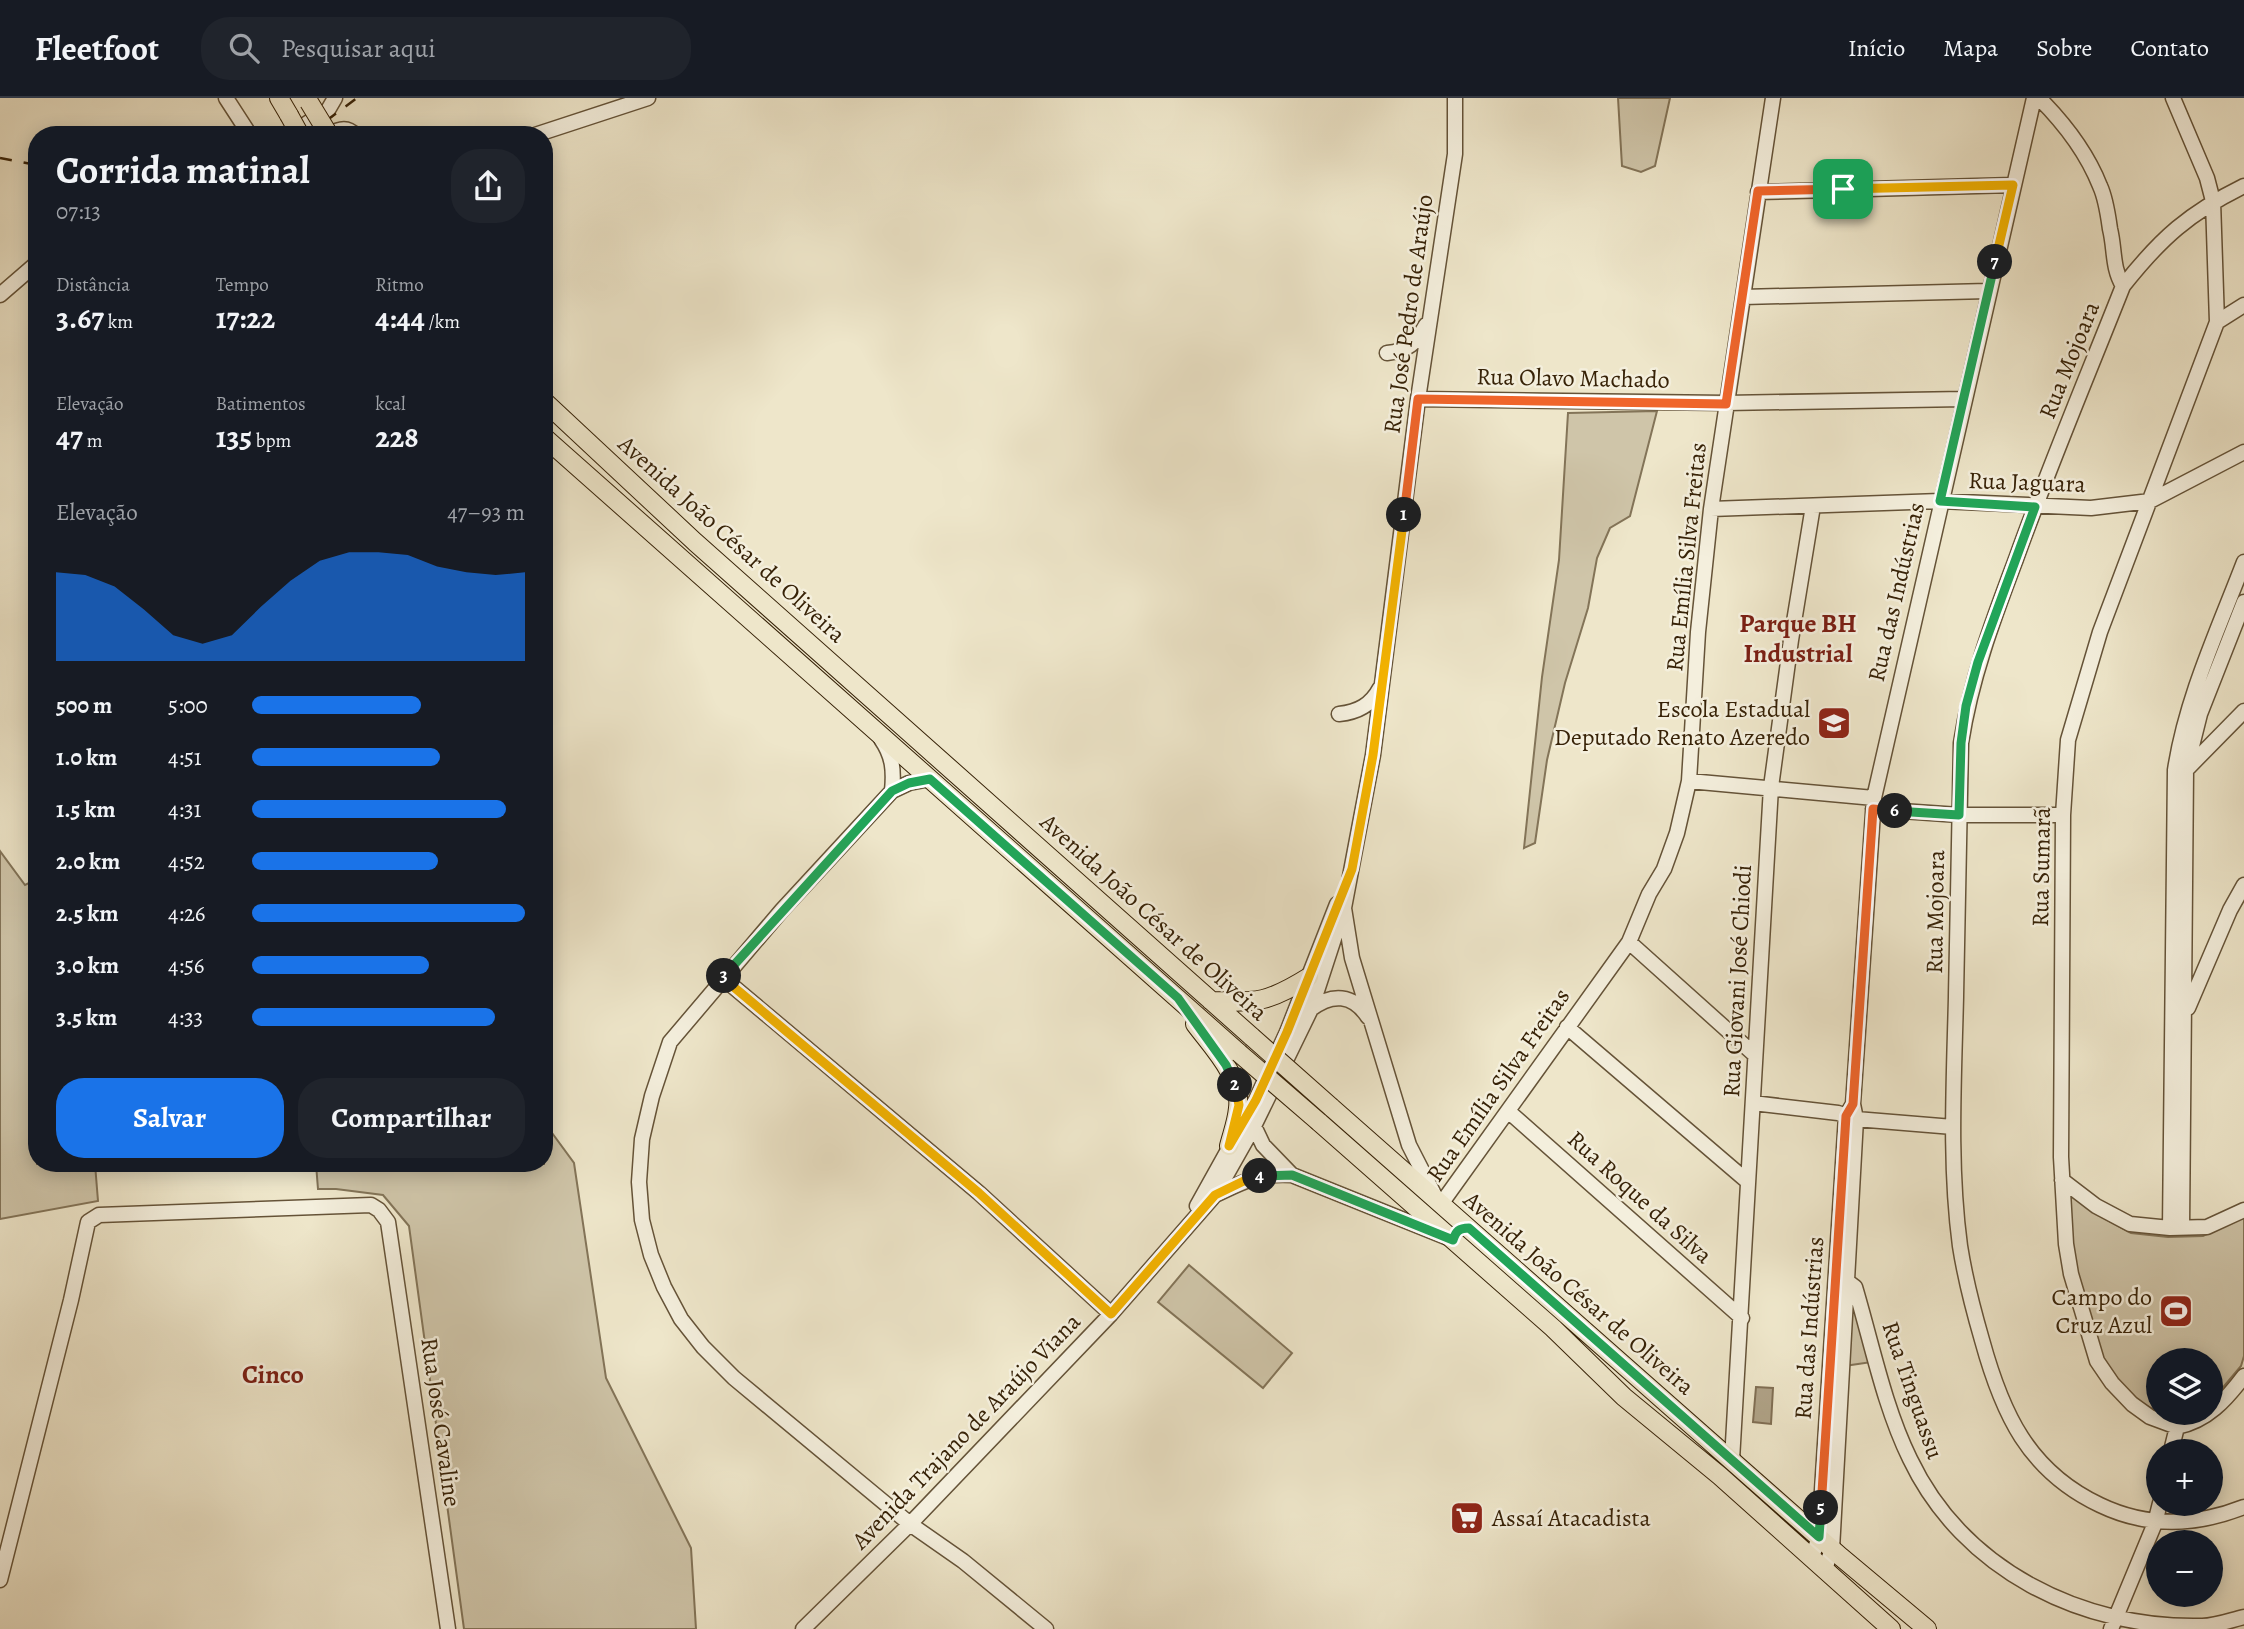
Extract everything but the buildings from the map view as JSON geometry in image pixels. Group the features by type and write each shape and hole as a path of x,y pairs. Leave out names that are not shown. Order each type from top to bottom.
{"main road":[{"path":"279,98 295,126"},
{"path":"307,100 323,126"},
{"name":"Avenida João César de Oliveira","path":"553,409 695,542 1211,1001 1927,1629"},
{"name":"Avenida João César de Oliveira","path":"553,446 1553,1328 1625,1397 1818,1563 1887,1628"},
{"path":"1211,1001 1262,1001 1283,993 1309,977"},
{"path":"1178,998 1226,1065 1234,1083 1239,1105 1229,1146"},
{"path":"1453,1240 1457,1231 1469,1228"}],"street":[{"path":"226,98 244,126"},
{"path":"303,126 328,110 335,98"},
{"path":"553,129 648,98"},
{"name":"Rua José Pedro de Araújo","path":"1439,1202 1409,1145 1352,958 1344,908 1373,755 1418,399 1455,154 1455,98"},
{"name":"Rua Emília Silva Freitas","path":"1439,1202 1629,942 1649,894 1664,870 1677,833 1689,781 1698,632 1711,509 1773,98"},
{"name":"Rua das Indústrias","path":"1818,1563 1826,1543 1840,1280 1873,804 1988,291 2036,98"},
{"name":"Rua Mojoara","path":"2036,98 2059,119 2101,187 2111,232 2115,273 2123,286 2035,507 1978,662 1966,706 1961,743 1954,1127 1955,1193 1960,1248 1973,1309 2003,1403 2020,1437 2042,1465 2076,1494 2115,1512 2155,1523 2200,1521 2244,1507"},
{"path":"2173,98 2207,178 2213,201 2217,322"},
{"path":"1758,191 2013,185"},
{"path":"2123,286 2143,260 2175,228 2213,201 2244,186"},
{"path":"0,295 28,270"},
{"path":"1742,297 1988,291"},
{"path":"2217,322 2244,305"},
{"path":"1387,353 1403,352 1416,342 1430,318"},
{"name":"Rua Sumarã","path":"2176,1427 2150,1417 2132,1404 2112,1383 2098,1361 2071,1274 2066,1244 2062,1180 2063,815 2068,740 2079,698 2100,632 2217,322"},
{"name":"Rua Olavo Machado","path":"1418,399 1726,404 1964,399"},
{"name":"Rua Jaguara","path":"1711,509 1940,501 2091,508 2150,501 2244,452"},
{"name":"Rua Giovani José Chiodi","path":"1732,1460 1771,787 1813,506"},
{"path":"2176,1228 2174,786 2180,734 2244,562"},
{"path":"2177,1106 2184,1022 2186,770 2200,714 2244,603"},
{"path":"1339,714 1351,713 1366,706 1382,684"},
{"path":"2174,786 2186,770 2244,711"},
{"path":"875,730 887,747 894,767 892,791"},
{"path":"930,779 909,783 892,791 723,978 670,1042 652,1096 642,1139 639,1182 642,1220 651,1255 664,1287 681,1319 702,1347 734,1378 910,1524 963,1561 1046,1629"},
{"path":"1689,781 1771,787 1959,815 2063,815"},
{"name":"Rua José Pedro de Araújo","path":"1342,890 1352,869"},
{"path":"2184,1022 2212,951 2244,886"},
{"name":"Avenida Trajano de Araújo Viana","path":"1185,1228 1185,1223 1207,1190 1256,1100 1309,977 1342,890"},
{"name":"Avenida Trajano de Araújo Viana","path":"803,1629 910,1524 1111,1314 1215,1195 1254,1126 1311,1009 1344,908"},
{"path":"1629,942 1755,1055"},
{"path":"1309,977 1335,966 1350,971 1359,980"},
{"path":"723,978 979,1193 1111,1314"},
{"path":"1311,1009 1322,1001 1340,997 1356,1003 1370,1021"},
{"path":"1567,1027 1747,1181"},
{"path":"1270,1069 1254,1126 1263,1145 1292,1175"},
{"path":"1753,1103 1954,1127"},
{"name":"Rua Roque da Silva","path":"1508,1111 1742,1318"},
{"path":"1386,1156 1401,1154 1409,1145"},
{"name":"Avenida Trajano de Araújo Viana","path":"1215,1195 1252,1177 1292,1175 1453,1240"},
{"path":"2062,1180 2096,1206 2130,1224 2176,1228 2207,1227 2244,1210"},
{"name":"Rua José Cavaline","path":"0,1580 68,1313 88,1222 92,1217 99,1214 371,1205 379,1210 388,1222 448,1629"},
{"name":"Rua Tinguassu","path":"1840,1280 1855,1287 1886,1395 1909,1458 1935,1500 1963,1535 1997,1565 2030,1587 2114,1624 2205,1626 2244,1617"},
{"path":"2174,1439 2176,1427 2193,1424 2215,1410 2244,1376"},
{"path":"2114,1624 2157,1516"}],"shaded area":[{"path":"1618,98 1670,98 1655,166 1641,172 1622,166"},
{"path":"1657,411 1630,516 1610,528 1597,558 1588,608 1565,683 1547,760 1535,843 1524,848 1542,677 1559,560 1568,413"},
{"path":"0,851 25,885 28,884 28,1172 96,1172 98,1201 0,1219"},
{"path":"553,1134 574,1163 606,1378 691,1548 696,1629 464,1629 409,1226 383,1195 318,1189 317,1172 553,1172"},
{"path":"2070,1193 2100,1216 2131,1233 2168,1237 2203,1236 2244,1216 2244,1356 2241,1366 2223,1387 2223,1348 2146,1348 2146,1405 2133,1398 2101,1359 2072,1251"},
{"path":"1189,1265 1292,1353 1263,1388 1158,1302"},
{"path":"1848,1293 1872,1362 1844,1366"},
{"path":"1756,1387 1773,1388 1771,1424 1753,1422"}],"railway":[{"path":"319,126 357,98"},
{"path":"0,158 28,163"}],"place":[{"name":"Escola Estadual Deputado Renato Azeredo","path":"1834,723"},
{"name":"Campo do Cruz Azul","path":"2176,1311"},
{"name":"Assaí Atacadista","path":"1467,1518"}],"district":[{"name":"Parque BH Industrial","path":"1798,638"},
{"name":"Cinco","path":"273,1374"}],"route":[{"path":"2013,185 1940,501 2035,507 1978,662 1966,706 1961,743 1959,815 1873,809 1853,1104 1846,1116 1819,1537 1469,1228 1457,1231 1453,1240 1292,1175 1252,1177 1215,1195 1111,1314 979,1193 723,978 892,791 909,783 930,779 1178,998 1226,1065 1234,1083 1239,1105 1229,1146 1256,1100 1287,1032 1352,869 1373,755 1418,399 1726,404 1758,191 1843,189 2013,185"}]}
